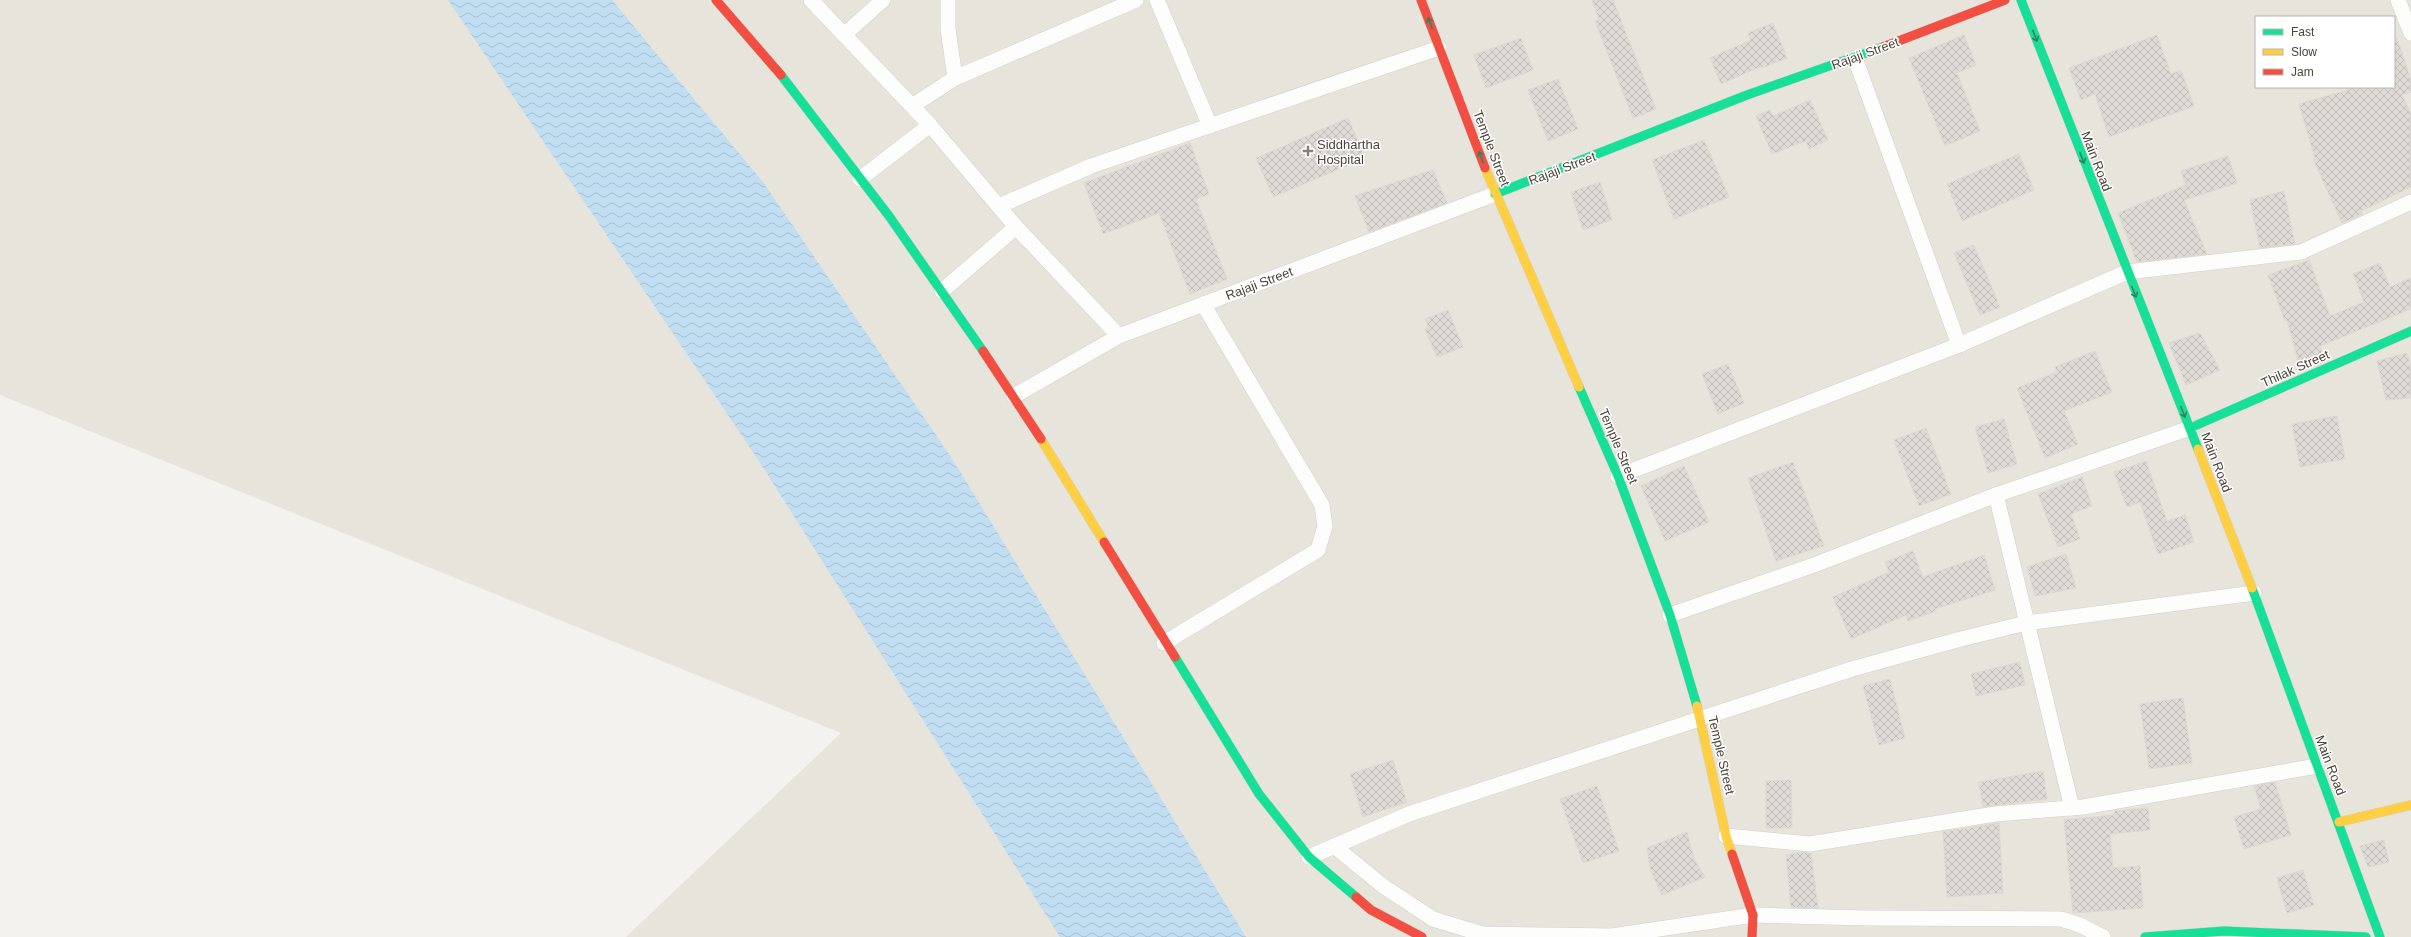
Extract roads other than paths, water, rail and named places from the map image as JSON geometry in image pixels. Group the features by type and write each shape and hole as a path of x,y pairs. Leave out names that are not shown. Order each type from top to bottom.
{"main road":[{"path":"716,0 772,64 860,179 942,291 1014,396 1164,643 1258,794 1309,856 1370,910 1422,937"},
{"name":"Temple Street","path":"1422,0 1495,194 1618,476 1670,615 1701,720 1726,836 1753,915"},
{"name":"Rajaji Street","path":"1495,194 1747,95 1855,58 2005,0"},
{"name":"Main Road","path":"2021,0 2126,272 2190,428 2254,593 2380,937"},
{"name":"Thilak Street","path":"2190,428 2411,331"},
{"path":"2339,822 2411,805"},
{"path":"1752,937 1753,915"},
{"path":"2145,937 2224,931 2366,937"}],"street":[{"path":"811,0 930,124 1016,227 1119,336"},
{"path":"844,35 883,0"},
{"path":"948,0 948,29 955,78"},
{"path":"912,106 955,78 1119,3 1136,0"},
{"path":"1156,0 1210,126"},
{"path":"2398,0 2411,33"},
{"path":"999,206 1091,166 1439,48"},
{"path":"1855,58 1959,345"},
{"path":"860,179 930,124"},
{"name":"Rajaji Street","path":"1014,396 1119,336 1495,194"},
{"path":"1618,476 1959,345 2126,272 2301,252 2411,202"},
{"path":"942,291 1016,227"},
{"path":"1164,643 1318,550 1325,526 1322,505 1203,304"},
{"path":"1670,615 1814,565 1996,495 2190,428"},
{"path":"1996,495 2072,808"},
{"path":"1309,856 1409,814 1701,720 1852,669 2026,622 2254,593"},
{"path":"1726,836 1810,844 1995,814 2072,808 2317,766"},
{"path":"1334,846 1383,886 1433,919 1482,934 1612,936 1753,915 1866,918 2061,919 2080,925 2103,937"}],"water":[{"path":"448,0 612,0 763,182 951,457 1246,937 1060,937 759,461"}],"place":[{"name":"Siddhartha Hospital","path":"1308,151"}]}
